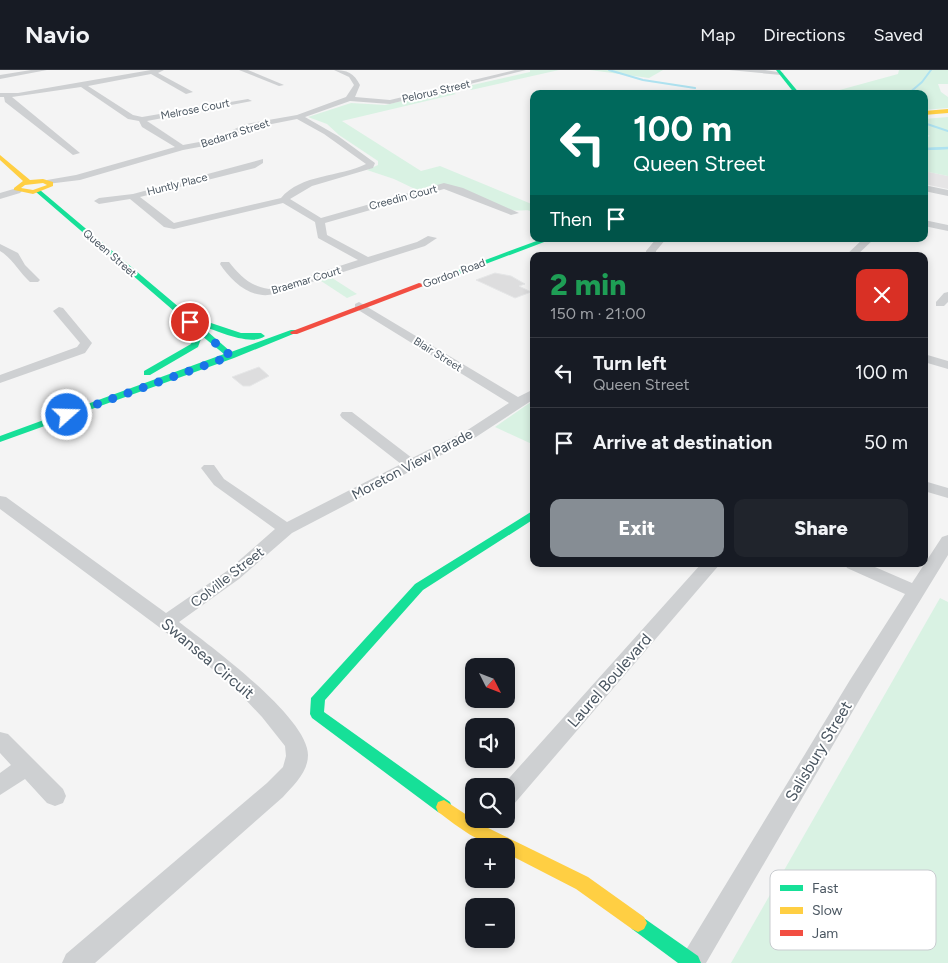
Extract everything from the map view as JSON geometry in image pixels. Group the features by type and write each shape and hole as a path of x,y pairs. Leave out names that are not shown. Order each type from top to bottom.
{"street":[{"path":"0,77 44,70"},
{"path":"242,70 281,85"},
{"path":"337,70 355,80 356,91 349,99"},
{"name":"Pelorus Street","path":"349,99 390,102 514,74 522,70"},
{"path":"732,70 780,72 795,90"},
{"path":"4,96 82,85 158,71 189,92"},
{"path":"82,85 131,117 142,119 145,125 182,148"},
{"path":"4,96 76,153"},
{"name":"Bedarra Street","path":"50,182 77,178 182,148 221,140 256,124 298,117 349,99"},
{"name":"Melrose Court","path":"142,119 248,101"},
{"path":"928,113 948,111"},
{"name":"Huntly Place","path":"260,161 252,166 135,196 135,200 175,231 284,200 289,193 370,166 371,163 344,143 335,139 321,127 298,117"},
{"path":"0,157 28,182"},
{"path":"0,196 17,191 38,191 50,186 50,182 28,182 16,187 17,191"},
{"name":"Creedin Court","path":"320,221 444,186 460,190 514,213"},
{"path":"928,189 948,193"},
{"name":"Queen Street","path":"38,191 227,353"},
{"path":"100,202 135,196"},
{"path":"284,200 320,221 322,236 367,261"},
{"path":"928,224 948,228"},
{"name":"Braemar Court","path":"225,264 230,272 251,289 270,292 421,244 432,238"},
{"name":"Gordon Road","path":"227,353 336,318 359,306 540,242"},
{"path":"651,252 658,242"},
{"path":"854,252 866,242"},
{"path":"0,247 14,255 20,267 34,280"},
{"name":"Gordon Road","path":"227,353 261,336 328,312 359,306"},
{"name":"Blair Street","path":"359,306 516,402"},
{"path":"0,378 82,350 86,342 59,312"},
{"name":"Queen Street","path":"181,314 240,336 261,336"},
{"path":"125,384 184,354 195,345 200,330"},
{"path":"0,429 125,384 227,353"},
{"path":"0,439 227,353"},
{"path":"928,359 948,365"},
{"name":"Moreton View Parade","path":"286,529 470,434 530,394"},
{"path":"347,414 412,465"},
{"path":"209,468 219,482 286,529"},
{"path":"928,487 948,493"},
{"name":"Swansea Circuit","path":"0,501 166,622 237,678 287,731 295,743 297,756 292,772 275,790 75,963"},
{"path":"465,813 317,714 318,698 420,587 530,517"},
{"name":"Colville Street","path":"166,622 233,576 286,529"},
{"name":"Salisbury Street","path":"692,963 948,541"},
{"name":"Laurel Boulevard","path":"515,787 708,567"},
{"path":"860,567 916,592"},
{"path":"1,740 55,796"},
{"path":"0,785 26,766"},
{"path":"489,828 582,883 692,963"}],"shaded area":[{"path":"928,172 948,176 948,189 928,185"}],"green space":[{"path":"530,70 559,70 471,90 464,87 530,72"},
{"path":"590,70 663,70 649,78"},
{"path":"899,70 948,70 948,84 938,84 941,92 948,97 948,108 928,110 928,90 840,90 898,74"},
{"path":"449,90 456,94 342,121 421,171 440,166 530,203 530,211 511,210 457,187 433,186 417,190 394,179 367,170 378,165 378,161 339,135 327,124 308,117 351,103 385,105"},
{"path":"948,117 948,176 928,172 928,137 930,136 928,135 928,119"},
{"path":"329,276 357,294 347,298 318,279"},
{"path":"530,403 530,443 495,427"},
{"path":"940,598 948,602 948,963 731,963 770,895 770,950 936,950 936,870 784,870"}],"building":[{"path":"495,273 511,276 525,284 519,286 530,292 515,298 476,280"},
{"path":"259,367 269,376 250,386 243,386 232,377"}],"waterway":[{"path":"609,70 643,80 695,88"},
{"path":"913,90 931,70"},
{"path":"928,124 948,131"},
{"path":"928,149 948,148 929,149"}],"traffic: fast":[{"path":"778,70 795,90"},
{"path":"38,191 231,356"},
{"path":"422,285 540,242"},
{"path":"196,321 240,336 261,336"},
{"path":"147,373 195,345 200,330"},
{"path":"0,439 294,332"},
{"path":"444,807 317,714 318,698 419,587 530,517"},
{"path":"638,923 692,962"}],"traffic: slow":[{"path":"928,113 948,111"},
{"path":"0,157 28,182"},
{"path":"43,181 50,182 50,186 33,192 16,189 23,183 43,181"},
{"path":"444,807 476,830 582,883 638,923"}],"traffic: jam":[{"path":"294,332 422,285"}],"route":[{"path":"67,415 231,356 190,322"}]}
